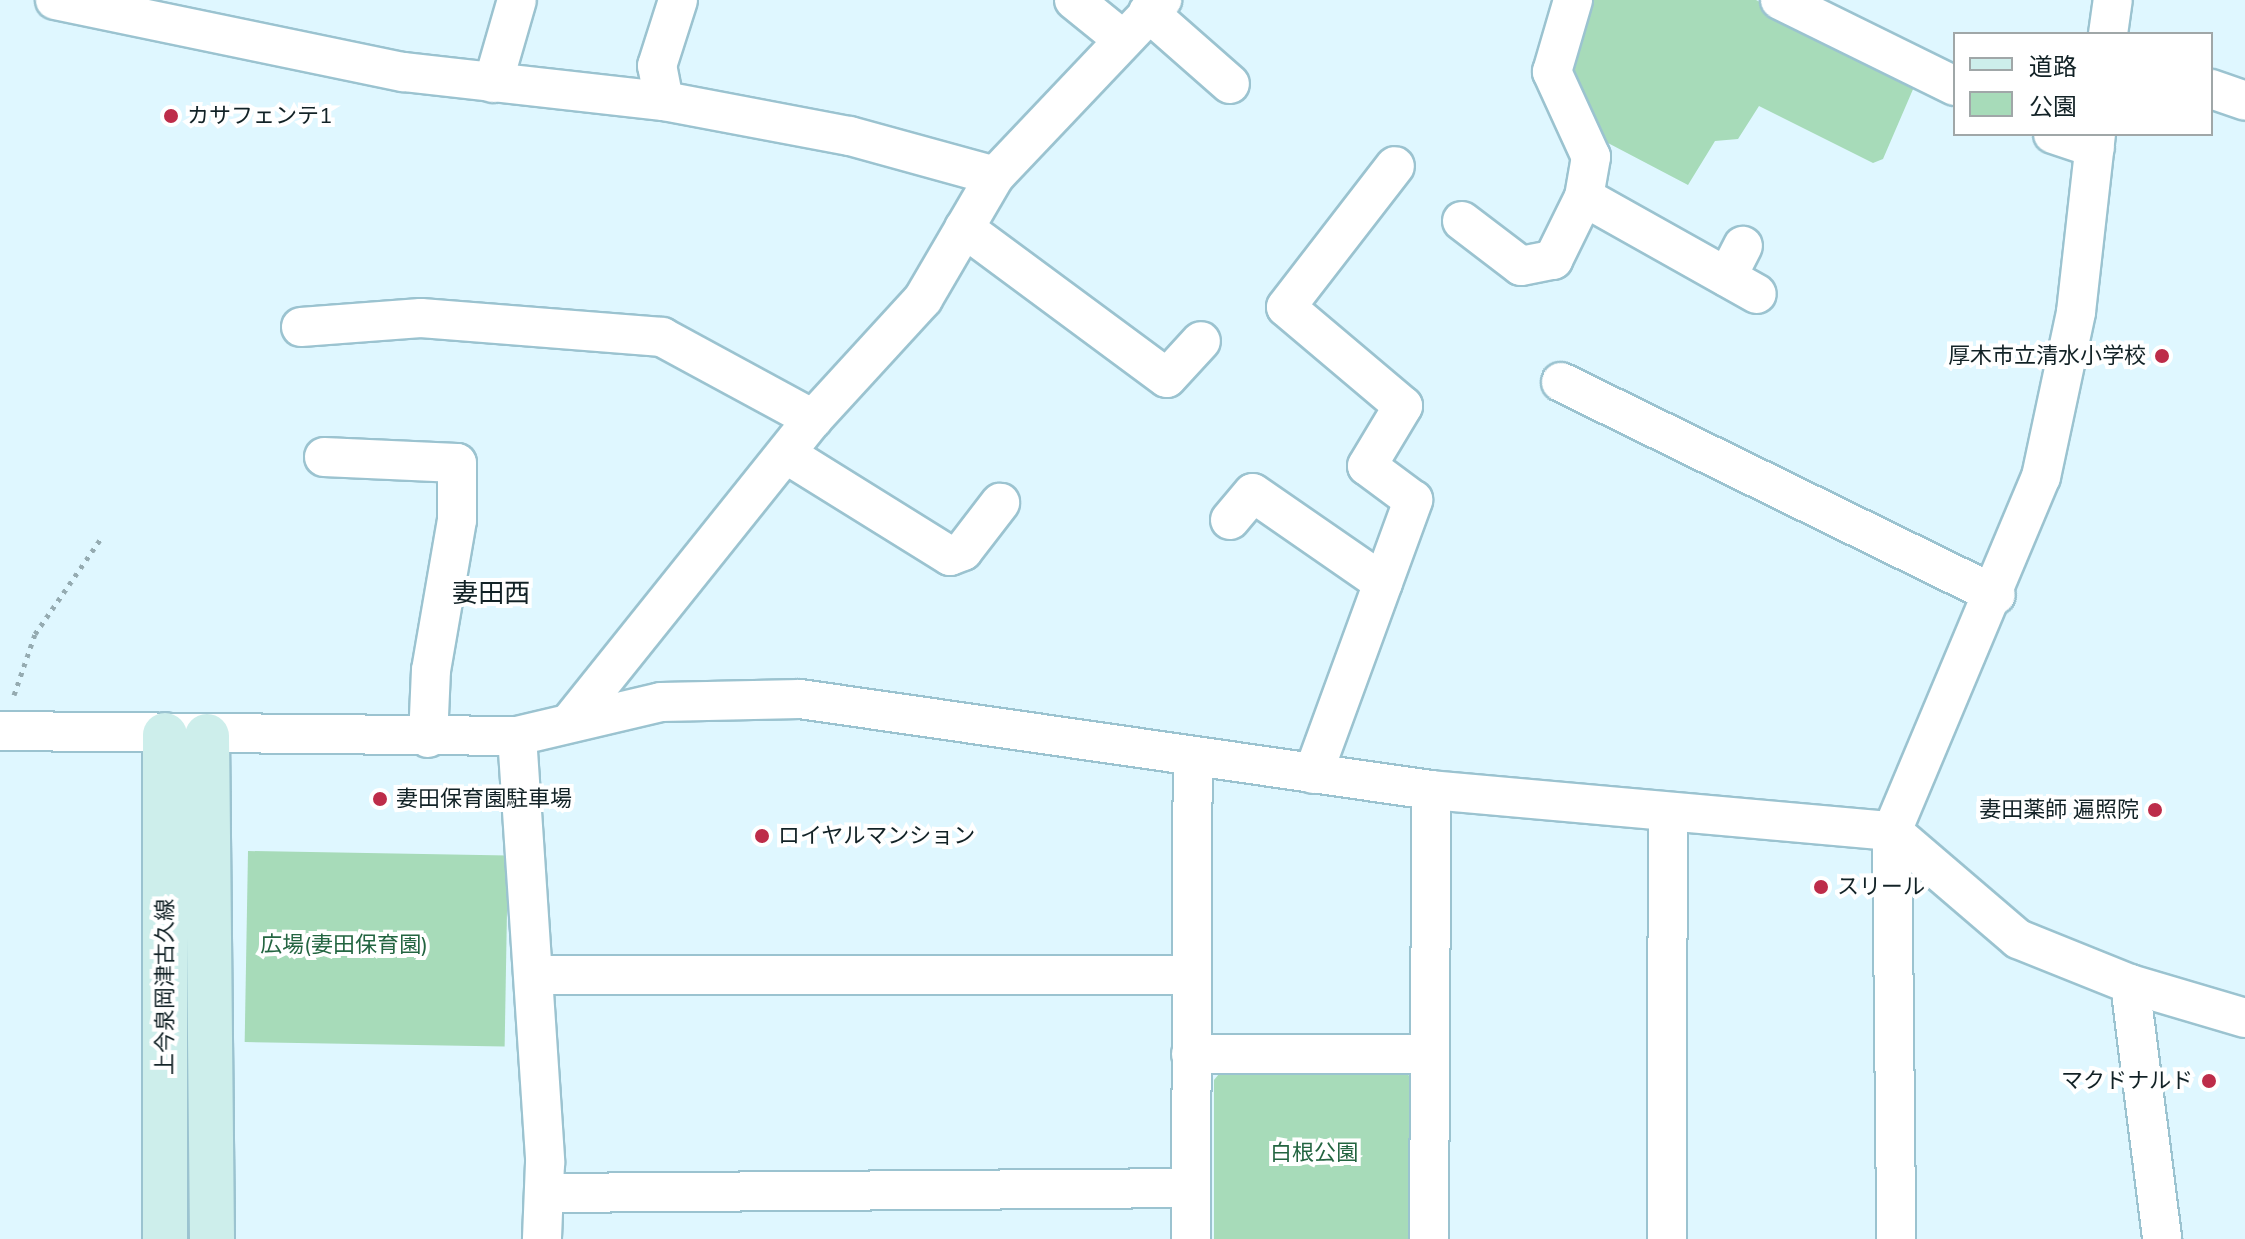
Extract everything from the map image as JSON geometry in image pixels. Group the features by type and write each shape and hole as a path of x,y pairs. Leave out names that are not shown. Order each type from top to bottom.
{"street":[{"path":"55,0 143,10 493,83 664,101 850,136 995,176"},
{"path":"493,83 517,0"},
{"path":"664,101 657,66 678,0"},
{"path":"1074,0 1121,38"},
{"path":"1462,221 1521,266 1553,260 1584,197 1591,157 1552,72 1573,0"},
{"path":"1780,0 1953,85"},
{"path":"2108,32 2113,0"},
{"path":"570,722 813,419 923,299 995,176 1121,38 1155,6 1230,84"},
{"path":"2213,90 2245,101"},
{"path":"1896,1239 1892,831 1975,626 1996,595 2041,477 2076,312 2096,141 2065,136"},
{"path":"1313,774 1413,500 1367,466 1403,406 1286,307 1395,166"},
{"path":"1584,197 1742,272"},
{"path":"964,228 1167,378 1201,341"},
{"path":"301,327 421,318 627,350 662,337 813,419"},
{"path":"1561,382 1996,595"},
{"path":"786,454 950,556 963,551 1000,503"},
{"path":"324,457 457,463 457,520 431,670 428,738"},
{"path":"1252,493 1383,583"},
{"path":"3,731 428,738 517,736 661,702 800,699 1431,790 1892,831 2018,939 2130,984 2245,1018"},
{"name":"上今泉岡津古久線","path":"165,1239 186,735"},
{"name":"上今泉岡津古久線","path":"186,735 212,1239"},
{"path":"517,736 535,975 545,1193 542,1239"},
{"path":"1191,1239 1193,758"},
{"path":"1429,1239 1431,790"},
{"path":"1667,1239 1668,812"},
{"path":"535,975 1192,975"},
{"path":"2130,984 2162,1239"},
{"path":"1191,1054 1430,1054"},
{"path":"545,1193 1191,1188"}],"path":[{"path":"3,731 35,634 102,537"}],"green space":[{"path":"1581,0 1756,0 1917,80 1883,159 1873,163 1759,106 1738,139 1715,141 1688,185 1587,132 1560,72"},
{"name":"広場(妻田保育園)","path":"248,851 508,856 505,1047 245,1042"},
{"name":"白根公園","path":"1224,1068 1400,1068 1414,1080 1415,1239 1214,1239 1214,1080"}],"place":[{"name":"カサフェンテ1","path":"171,116"},
{"name":"厚木市立清水小学校","path":"2162,356"},
{"name":"妻田保育園駐車場","path":"380,799"},
{"name":"妻田薬師 遍照院","path":"2155,810"},
{"name":"ロイヤルマンション","path":"762,836"},
{"name":"スリール","path":"1821,887"},
{"name":"マクドナルド","path":"2209,1081"}],"district":[{"name":"妻田西","path":"491,593"}]}
